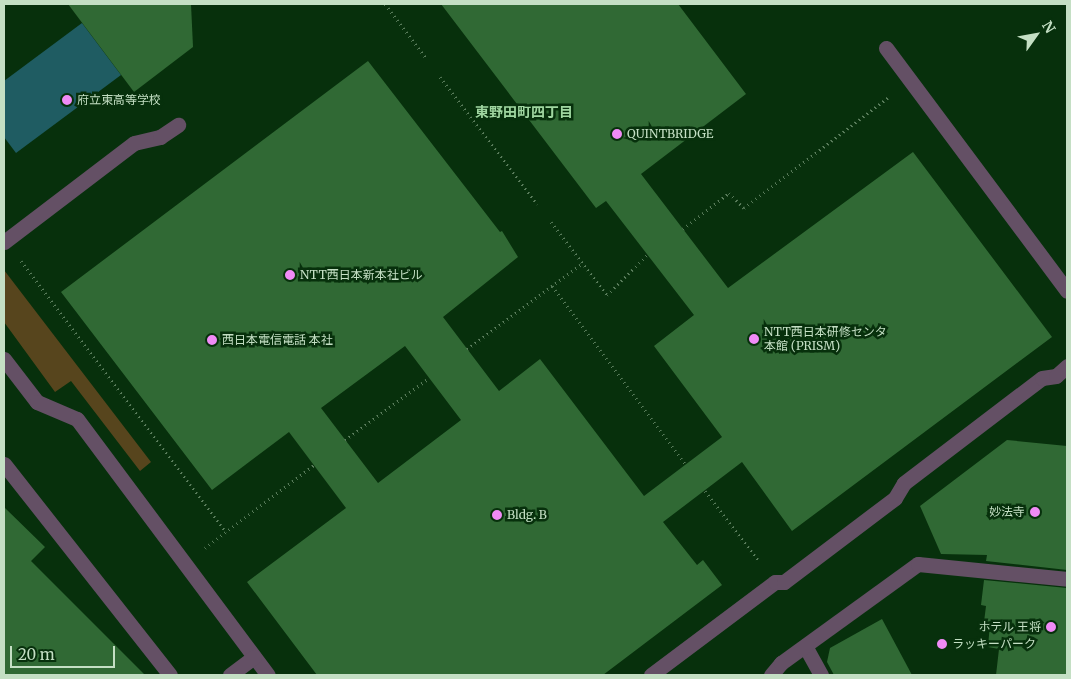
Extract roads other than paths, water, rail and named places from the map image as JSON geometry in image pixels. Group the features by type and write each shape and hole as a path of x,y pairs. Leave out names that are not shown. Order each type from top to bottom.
{"street":[{"path":"886,48 1067,291"},
{"path":"5,242 134,143 160,137 178,125"},
{"path":"5,365 37,402 77,419 268,675"},
{"path":"651,675 775,582 784,582 895,498 904,483 1042,378 1056,376 1067,366"},
{"path":"4,464 170,675"},
{"path":"771,675 781,663 918,564 1067,579"},
{"path":"805,646 821,675"},
{"path":"230,675 254,657"}],"water":[{"path":"82,23 121,75 16,153 4,137 4,81"}],"place":[{"name":"府立東高等学校","path":"67,100"},
{"name":"QUINTBRIDGE","path":"617,134"},
{"name":"NTT西日本新本社ビル","path":"290,275"},
{"name":"NTT西日本研修センタ 本館 (PRISM)","path":"754,339"},
{"name":"西日本電信電話 本社","path":"212,340"},
{"name":"妙法寺","path":"1035,512"},
{"name":"Bldg. B","path":"497,515"},
{"name":"ホテル 王将","path":"1051,627"},
{"name":"ラッキーパーク","path":"942,644"}],"district":[{"name":"東野田町四丁目","path":"524,112"}]}
